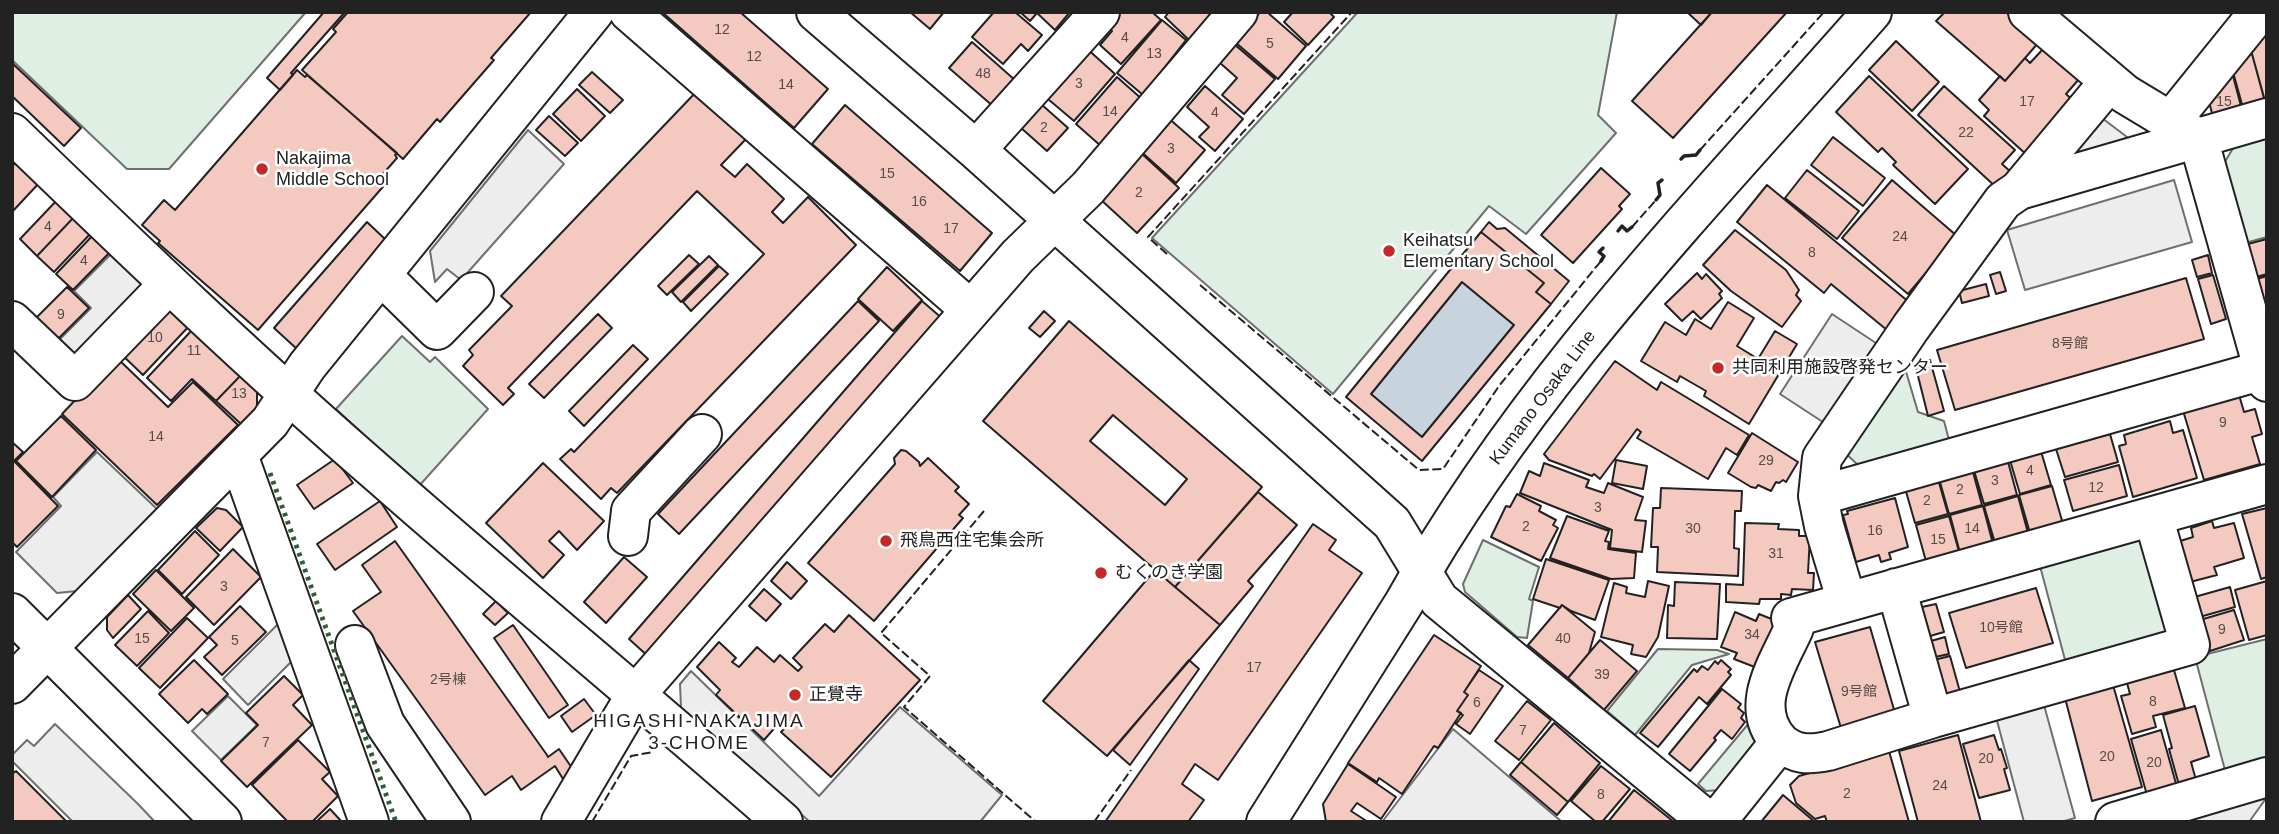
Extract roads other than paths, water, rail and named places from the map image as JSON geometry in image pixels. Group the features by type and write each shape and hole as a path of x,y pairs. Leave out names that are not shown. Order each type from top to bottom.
{"street":[{"path":"12,684 270,422 307,366 594,12"},
{"path":"629,12 971,310"},
{"path":"976,150 1100,12"},
{"path":"561,822 637,693 1030,243 1088,188 1238,12"},
{"name":"Kumano Osaka Line","path":"1275,818 1422,570 1519,425 1571,356 1630,285 1872,12"},
{"path":"1818,496 2266,373 2184,129 2109,82 2028,12"},
{"path":"2184,129 2259,12"},
{"path":"824,15 1392,523 1439,600 1709,822"},
{"path":"2019,190 2109,82"},
{"path":"1847,601 1824,526 1818,496 1822,458 1911,327 2003,201 2019,190 2184,129 2267,118"},
{"path":"15,141 380,476 637,693 783,822"},
{"path":"381,275 437,330 474,292"},
{"path":"12,321 75,382 169,284"},
{"path":"628,536 631,511 702,434"},
{"path":"238,455 369,822"},
{"path":"2153,516 2190,645 1933,718 1828,751 1811,754 1795,752 1780,742 1767,723 1767,687 1794,628 1791,618 1847,601 2267,484"},
{"path":"1896,589 1933,718"},
{"path":"12,613 222,822"},
{"path":"355,645 386,724 451,822"},
{"path":"1716,822 1780,742"},
{"path":"2118,821 2267,777"}],"place":[{"name":"Nakajima Middle School","path":"262,169"},
{"name":"Keihatsu Elementary School","path":"1389,251"},
{"name":"共同利用施設啓発センター","path":"1718,368"},
{"name":"飛鳥西住宅集会所","path":"886,541"},
{"name":"むくのき学園","path":"1101,573"},
{"name":"正覺寺","path":"795,695"}],"district":[{"name":"HIGASHI-NAKAJIMA 3-CHOME","path":"699,733"}]}
